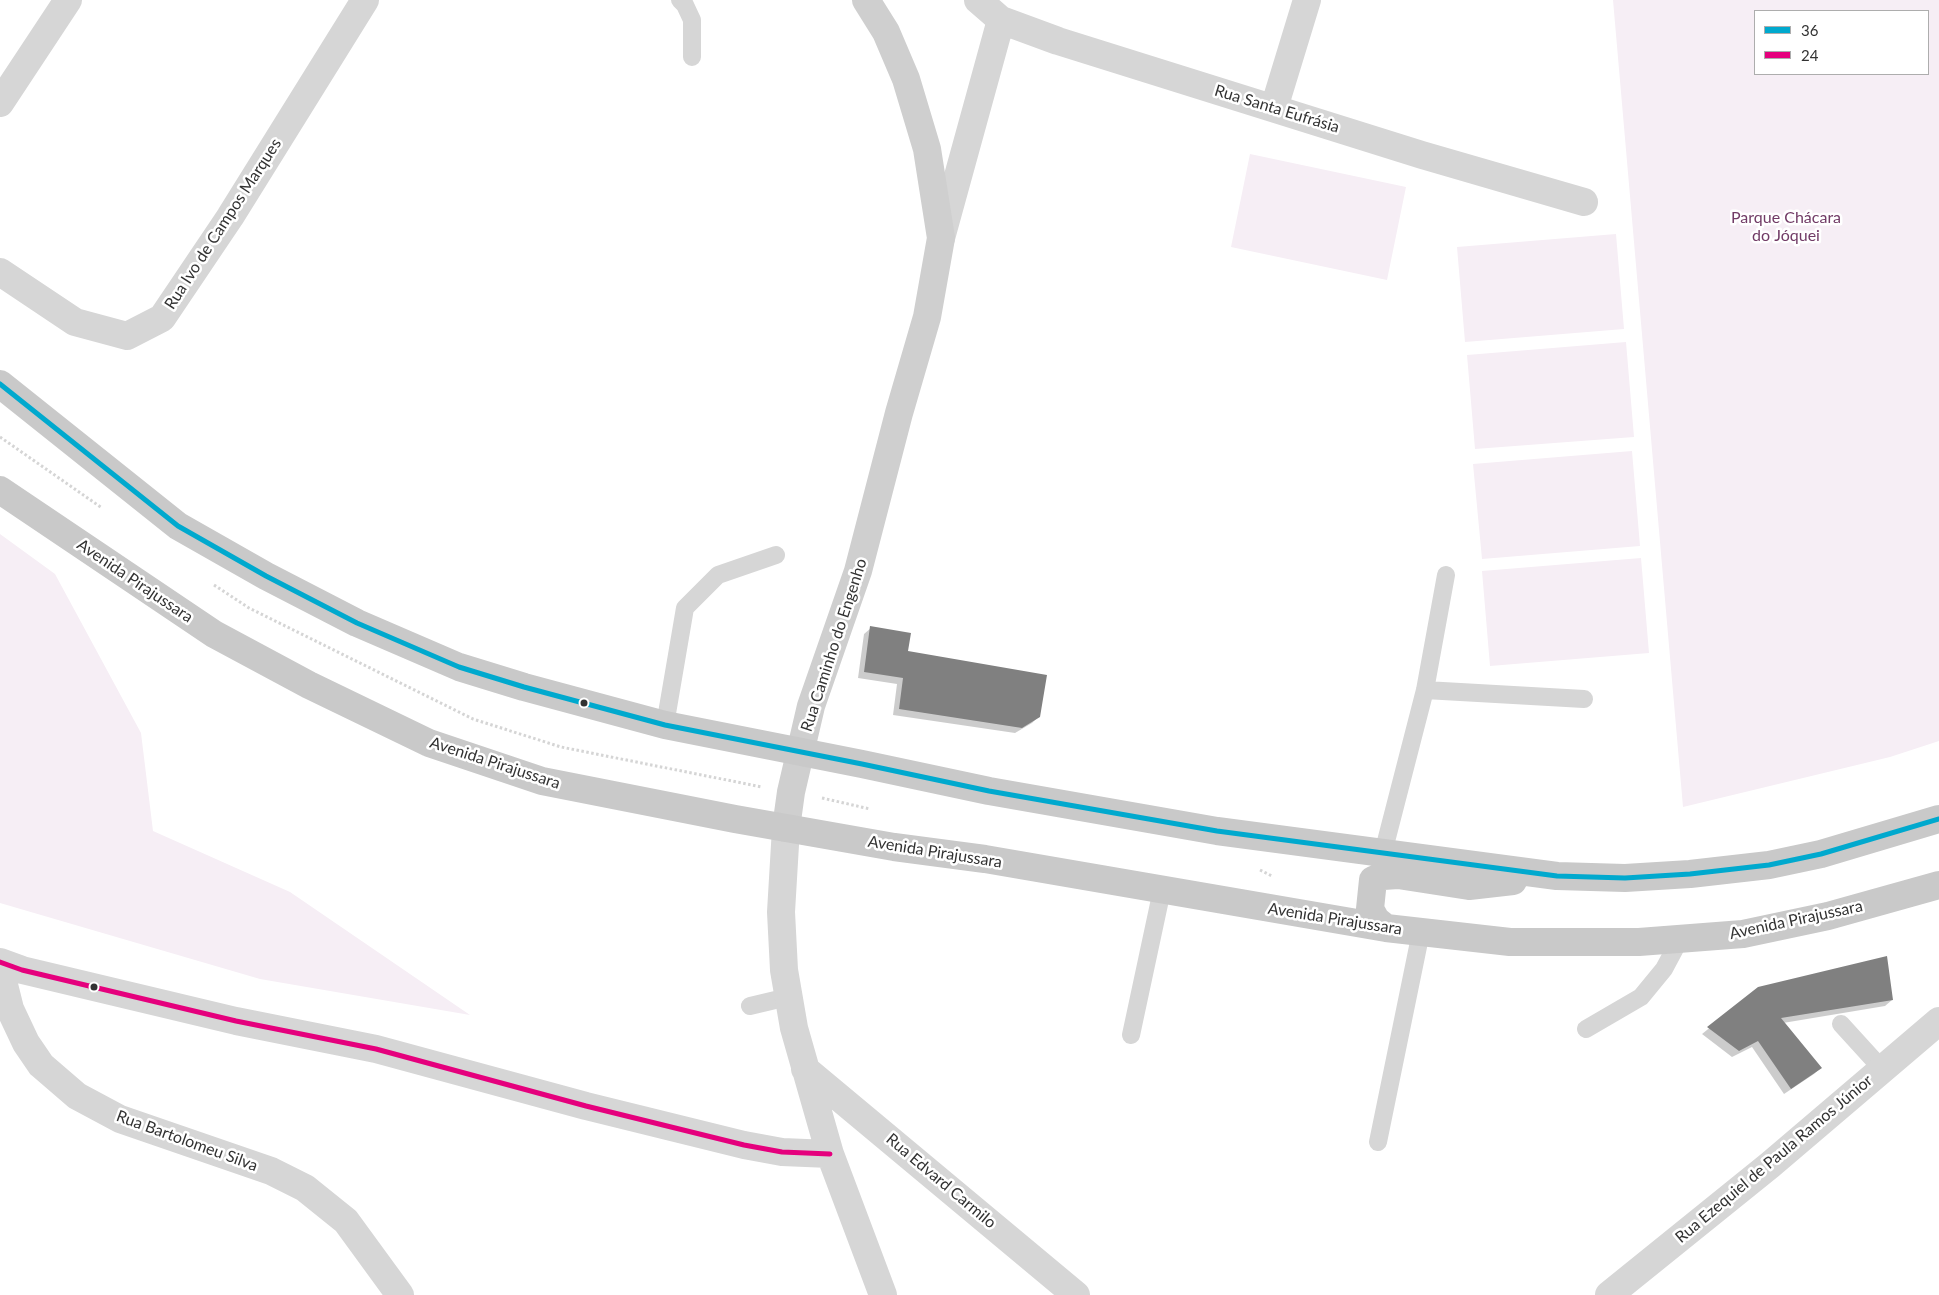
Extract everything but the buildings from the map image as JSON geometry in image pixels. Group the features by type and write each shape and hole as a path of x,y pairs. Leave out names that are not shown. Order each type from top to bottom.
{"main road":[{"path":"0,384 178,526 266,576 357,623 459,666 524,687 665,725 989,791 1217,832 1556,876 1634,878 1769,865 1821,854 1939,819"},
{"name":"Avenida Pirajussara","path":"0,490 214,634 309,685 429,743 542,781 894,847 985,860 1386,928 1510,942 1639,942 1743,934 1828,916 1939,885"},
{"path":"1386,928 1376,920 1370,909 1373,880 1383,876 1398,876 1469,886 1556,876"}],"street":[{"path":"0,103 68,0"},
{"name":"Rua Ivo de Campos Marques","path":"0,272 76,322 127,336 162,318 230,217 365,0"},
{"name":"Rua Caminho do Engenho","path":"866,0 886,32 906,79 927,149 941,238 927,317 899,413 858,571 811,706 791,792 786,828 781,912 784,970 788,997 805,1069 830,1154 884,1295"},
{"name":"Rua Santa Eufrásia","path":"978,0 1002,20 1058,41 1422,155 1584,202"},
{"path":"1274,108 1307,0"},
{"path":"941,238 1002,20"},
{"path":"0,962 41,974 236,1021 376,1048 586,1106 744,1145 782,1152 830,1154"},
{"name":"Rua Bartolomeu Silva","path":"0,969 10,1008 26,1043 41,1065 77,1096 120,1119 271,1172 305,1188 346,1222 400,1295"},
{"name":"Rua Ezequiel de Paula Ramos Júnior","path":"1609,1295 1770,1165 1882,1069 1937,1028"},
{"name":"Rua Edvard Carmilo","path":"805,1069 1076,1295"}],"lane":[{"path":"680,0 685,5 692,20 692,57"},
{"path":"665,725 685,608 718,575 776,555"},
{"path":"1383,853 1426,690 1446,575"},
{"path":"1426,690 1584,699"},
{"path":"1131,1035 1162,890"},
{"path":"1378,1142 1421,932"},
{"path":"1586,1029 1641,997 1664,969 1680,939"},
{"path":"750,1006 788,997"},
{"path":"1841,1024 1882,1069"}],"green space":[{"name":"Parque Chácara do Jóquei","path":"1613,0 1939,0 1939,741 1890,757 1683,807"},
{"path":"1250,154 1406,187 1387,280 1231,247"},
{"path":"1616,234 1624,329 1465,342 1457,247"},
{"path":"1626,342 1634,437 1475,449 1467,355"},
{"path":"1632,451 1640,546 1482,559 1473,464"},
{"path":"0,534 55,574 141,733 153,831 290,892 470,1015 260,979 0,903"},
{"path":"1641,558 1649,653 1490,666 1482,571"}],"transit line":[{"name":"36","path":"0,384 178,526 266,576 357,623 459,667 524,687 665,725 989,791 1217,831 1557,876 1625,878 1690,874 1769,865 1821,854 1939,819"},
{"name":"24","path":"0,962 22,970 236,1021 376,1049 586,1106 744,1145 782,1152 830,1154"}]}
